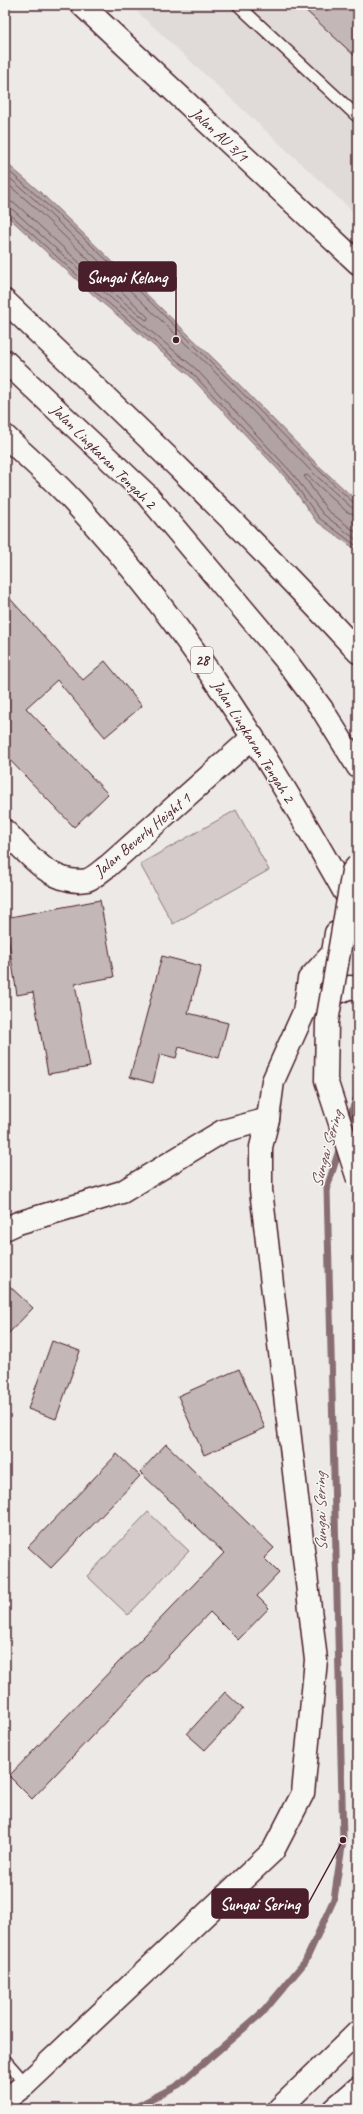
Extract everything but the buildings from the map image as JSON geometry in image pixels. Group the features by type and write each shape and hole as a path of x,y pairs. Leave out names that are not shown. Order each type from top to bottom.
{"main road":[{"name":"Jalan AU 3/1","path":"82,5 358,263"},
{"path":"5,301 80,372 321,611 358,652"},
{"name":"Jalan Lingkaran Tengah 2","path":"5,361 146,494 284,658 322,709 358,766"},
{"name":"Jalan Lingkaran Tengah 2","path":"5,436 72,500 142,581 202,660 253,737 358,916"},
{"name":"Jalan Beverly Height 1","path":"6,834 42,867 64,880 88,880 108,866 253,737"},
{"path":"358,866 353,871 327,1022 326,1080 358,1179"},
{"path":"5,2100 26,2084 273,1851 303,1793 316,1660 261,1190 261,1147 268,1119 273,1081 304,1012 308,979 333,952 336,937 338,880"},
{"path":"304,1012 321,999 350,987 358,989"},
{"path":"5,1230 18,1223 122,1192 223,1131 268,1119"},
{"path":"279,2109 358,2032"},
{"path":"334,2109 358,2088"}],"lane":[{"path":"238,5 358,117"},
{"path":"5,2060 26,2084"}],"shaded area":[{"path":"130,5 358,5 358,216"},
{"path":"236,810 269,870 173,924 140,864"},
{"path":"148,1512 189,1551 128,1615 87,1576"}],"water":[{"path":"5,162 40,192 217,362 318,465 358,502 358,551 316,521 286,478 189,375 99,300 5,214"}],"waterway":[{"name":"Sungai Sering","path":"347,1124 358,1094"},
{"name":"Sungai Sering","path":"132,2109 178,2085 264,2011 305,1962 334,1899 343,1840 327,1188 341,1144"}],"place":[{"name":"Sungai Kelang","path":"176,340"},
{"name":"Sungai Sering","path":"343,1840"}]}
